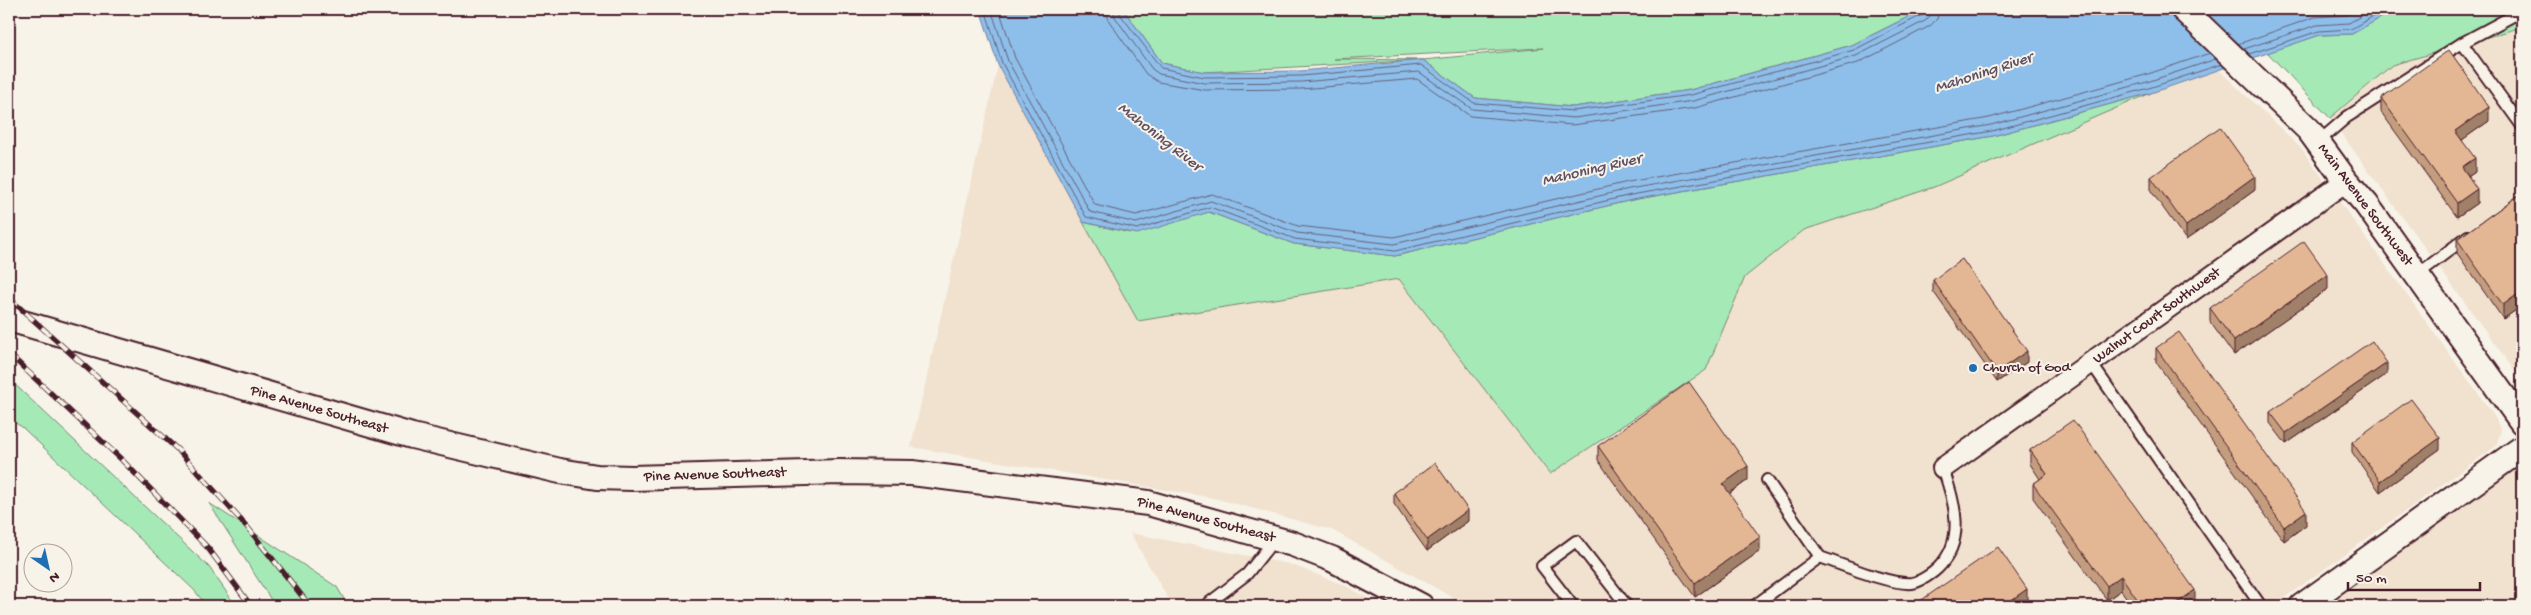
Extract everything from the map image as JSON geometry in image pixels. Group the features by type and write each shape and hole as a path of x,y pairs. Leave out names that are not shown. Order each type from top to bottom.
{"street":[{"name":"Main Avenue Southwest","path":"2183,9 2314,136 2516,408"},
{"name":"Walnut Court Southwest","path":"1943,468 2346,181"},
{"name":"Pine Avenue Southeast","path":"9,319 402,434 560,471 632,478 839,472 937,475 1148,502 1275,539 1332,559 1421,606"},
{"path":"2302,606 2522,448"}],"lane":[{"path":"2314,136 2462,43 2520,12 2522,15"},
{"path":"2462,43 2522,126"},
{"path":"2417,275 2477,229"},
{"path":"2091,363 2261,606"},
{"path":"1768,480 1820,557 1886,578 1913,583 1934,572 1948,558 1956,535 1956,506 1943,468"},
{"path":"1205,606 1247,574 1275,539"},
{"path":"1573,606 1542,566 1576,541 1627,606"},
{"path":"1754,606 1820,557"}],"shaded area":[{"path":"2522,27 2522,381 2330,118 2392,65"},
{"path":"998,65 1138,321 1399,279 1550,474 1706,370 1745,277 1804,230 1934,187 2151,93 2219,70 2301,148 2494,416 2501,430 2496,446 2273,606 1468,606 1332,530 1214,498 911,447"},
{"path":"2522,448 2522,606 2302,606"},
{"path":"1130,533 1289,564 1344,585 1382,606 1170,606 1172,605"}],"green space":[{"path":"1123,9 1924,9 1852,45 1690,90 1573,107 1475,98 1423,60 1204,72 1162,63","holes":["1543,48 1423,60 1334,59"]},
{"path":"2396,9 2522,9 2522,27 2392,65 2330,118 2267,52 2320,35 2352,34"},
{"path":"2151,93 1934,187 1804,230 1745,277 1706,370 1550,474 1399,279 1138,321 1083,222 1130,233 1209,212 1294,244 1395,256 1632,200 1993,136"},
{"path":"9,379 209,567 236,606 207,606 194,590 22,427 9,419"},
{"path":"209,503 337,587 348,606 275,606"}],"water":[{"name":"Mahoning River","path":"980,9 1123,9 1162,63 1204,72 1300,71 1423,60 1475,98 1573,107 1690,90 1852,45 1924,9 2396,9 2352,34 2320,35 2151,93 1993,136 1632,200 1395,256 1294,244 1209,212 1137,234 1083,222 998,65"}],"building":[{"path":"2449,50 2489,107 2455,131 2475,158 2462,167 2477,189 2457,203 2381,98"},
{"path":"2220,127 2255,176 2186,226 2151,177"},
{"path":"2522,193 2522,291 2503,305 2457,239"},
{"path":"2304,241 2328,275 2234,341 2210,308"},
{"path":"1962,259 2027,351 1997,372 1933,280"},
{"path":"2179,332 2306,511 2284,527 2156,348"},
{"path":"2372,341 2387,363 2286,433 2270,412"},
{"path":"1689,382 1748,466 1723,484 1760,537 1695,583 1598,446"},
{"path":"2411,399 2440,438 2380,481 2352,442"},
{"path":"2073,420 2195,590 2173,606 2142,606 2121,576 2107,586 2033,484 2047,474 2030,450"},
{"path":"1435,463 1468,510 1427,540 1394,493"},
{"path":"1998,547 2027,589 2003,606 1913,606"}],"railway":[{"path":"9,298 178,450 248,528 310,606"},
{"path":"9,354 121,459 208,548 251,606"}],"place":[{"name":"Church of God","path":"1973,368"}]}
